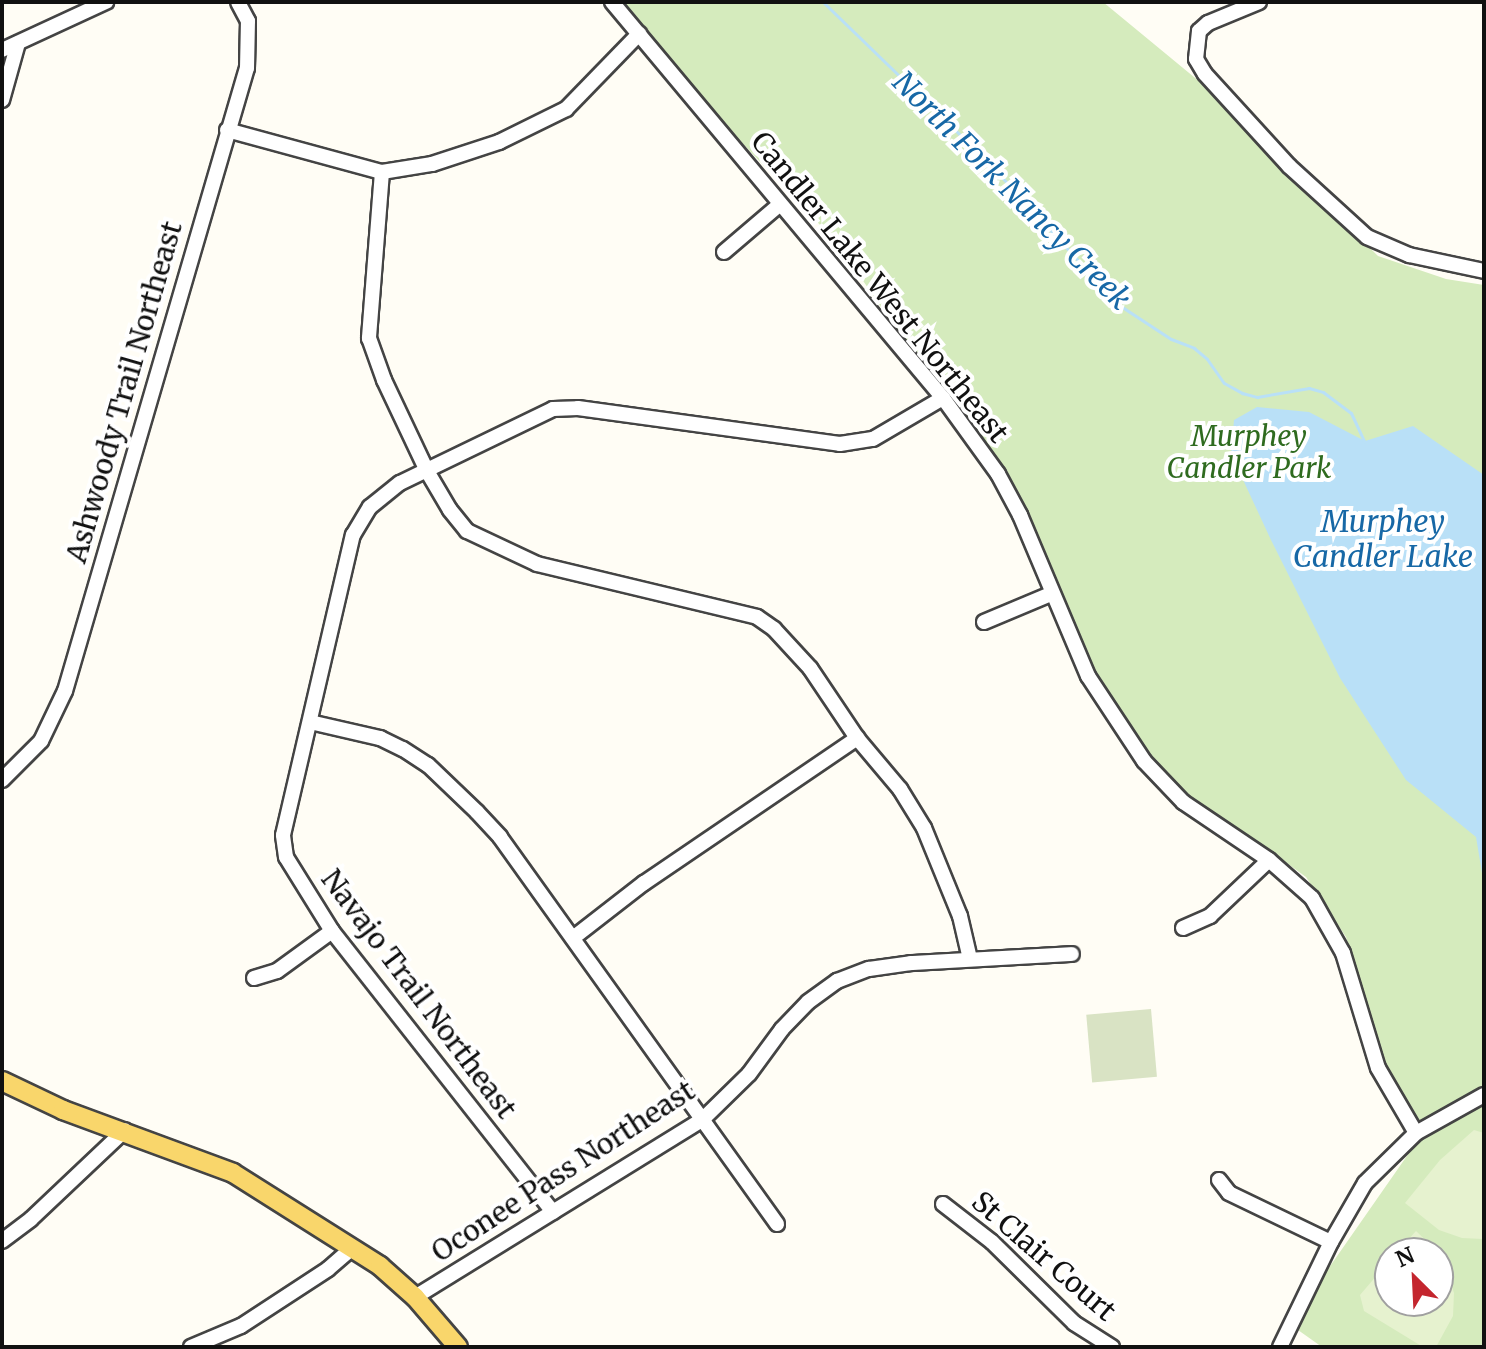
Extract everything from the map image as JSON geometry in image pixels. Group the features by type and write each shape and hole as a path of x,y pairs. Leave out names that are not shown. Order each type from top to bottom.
{"main road":[{"path":"2,1081 63,1110 125,1130 233,1173 353,1247 415,1297 458,1347"}],"street":[{"path":"2,50 106,2"},
{"name":"Ashwoody Trail Northeast","path":"2,780 41,741 65,691 247,68 248,21 238,2"},
{"name":"Candler Lake West Northeast","path":"612,2 943,398 998,474 1020,515 1051,594 1100,700 1144,761 1183,802 1269,860 1312,898 1338,940 1378,1068 1416,1133"},
{"path":"1259,2 1208,23 1199,31 1196,59 1239,111 1289,166 1367,237 1409,255 1484,271"},
{"path":"227,130 382,172 432,164 499,142 566,109 639,34"},
{"path":"2,100 18,43"},
{"path":"382,172 369,338 384,380 427,471 467,531 515,555 757,617 801,657 857,738 900,789 924,828 960,916 970,959"},
{"path":"724,252 779,205"},
{"name":"Navajo Trail Northeast","path":"553,1212 332,931 286,857 283,835 353,535 370,507 400,483 553,409 578,408 840,444 873,439 943,398"},
{"path":"984,622 1051,594"},
{"path":"310,722 380,738 428,765 500,837 777,1224"},
{"path":"573,938 644,883 857,738"},
{"path":"1183,928 1210,916 1269,860"},
{"path":"254,978 277,971 332,931"},
{"name":"Oconee Pass Northeast","path":"415,1297 703,1119 749,1074 782,1029 808,1002 837,981 869,969 970,959 1072,954"},
{"path":"1280,1347 1331,1242 1365,1183 1416,1133 1484,1095"},
{"path":"2,1241 31,1219 125,1130"},
{"path":"1219,1180 1229,1193 1331,1242"},
{"name":"St Clair Court","path":"943,1204 992,1242 1074,1323 1112,1347"},
{"path":"191,1347 241,1326 328,1269 353,1247"}],"green space":[{"name":"Murphey Candler Park","path":"622,2 1103,2 1217,96 1378,256 1446,279 1484,285 1484,1347 1322,1347 1298,1330 1326,1272 1425,1130 1397,1096 1368,1018 1346,937 1306,877 1256,841 1192,811 1125,736 1096,684 1035,548 973,444 839,245 657,53"},
{"path":"1151,1009 1157,1077 1092,1082 1086,1015"},
{"path":"1474,1130 1484,1133 1483,1239 1462,1238 1439,1230 1405,1203 1440,1160"},
{"path":"1374,1279 1374,1317 1452,1317 1436,1347 1423,1347 1364,1311 1360,1295"}],"water":[{"name":"Murphey Candler Lake","path":"1257,407 1309,412 1365,441 1413,426 1484,475 1484,885 1476,837 1406,780 1340,678 1271,540 1231,454 1234,420"}],"waterway":[{"name":"North Fork Nancy Creek","path":"823,2 986,160 1119,305 1171,339 1194,348 1207,359 1224,383 1242,393 1257,397 1309,388 1323,392 1351,413 1364,441"}]}
